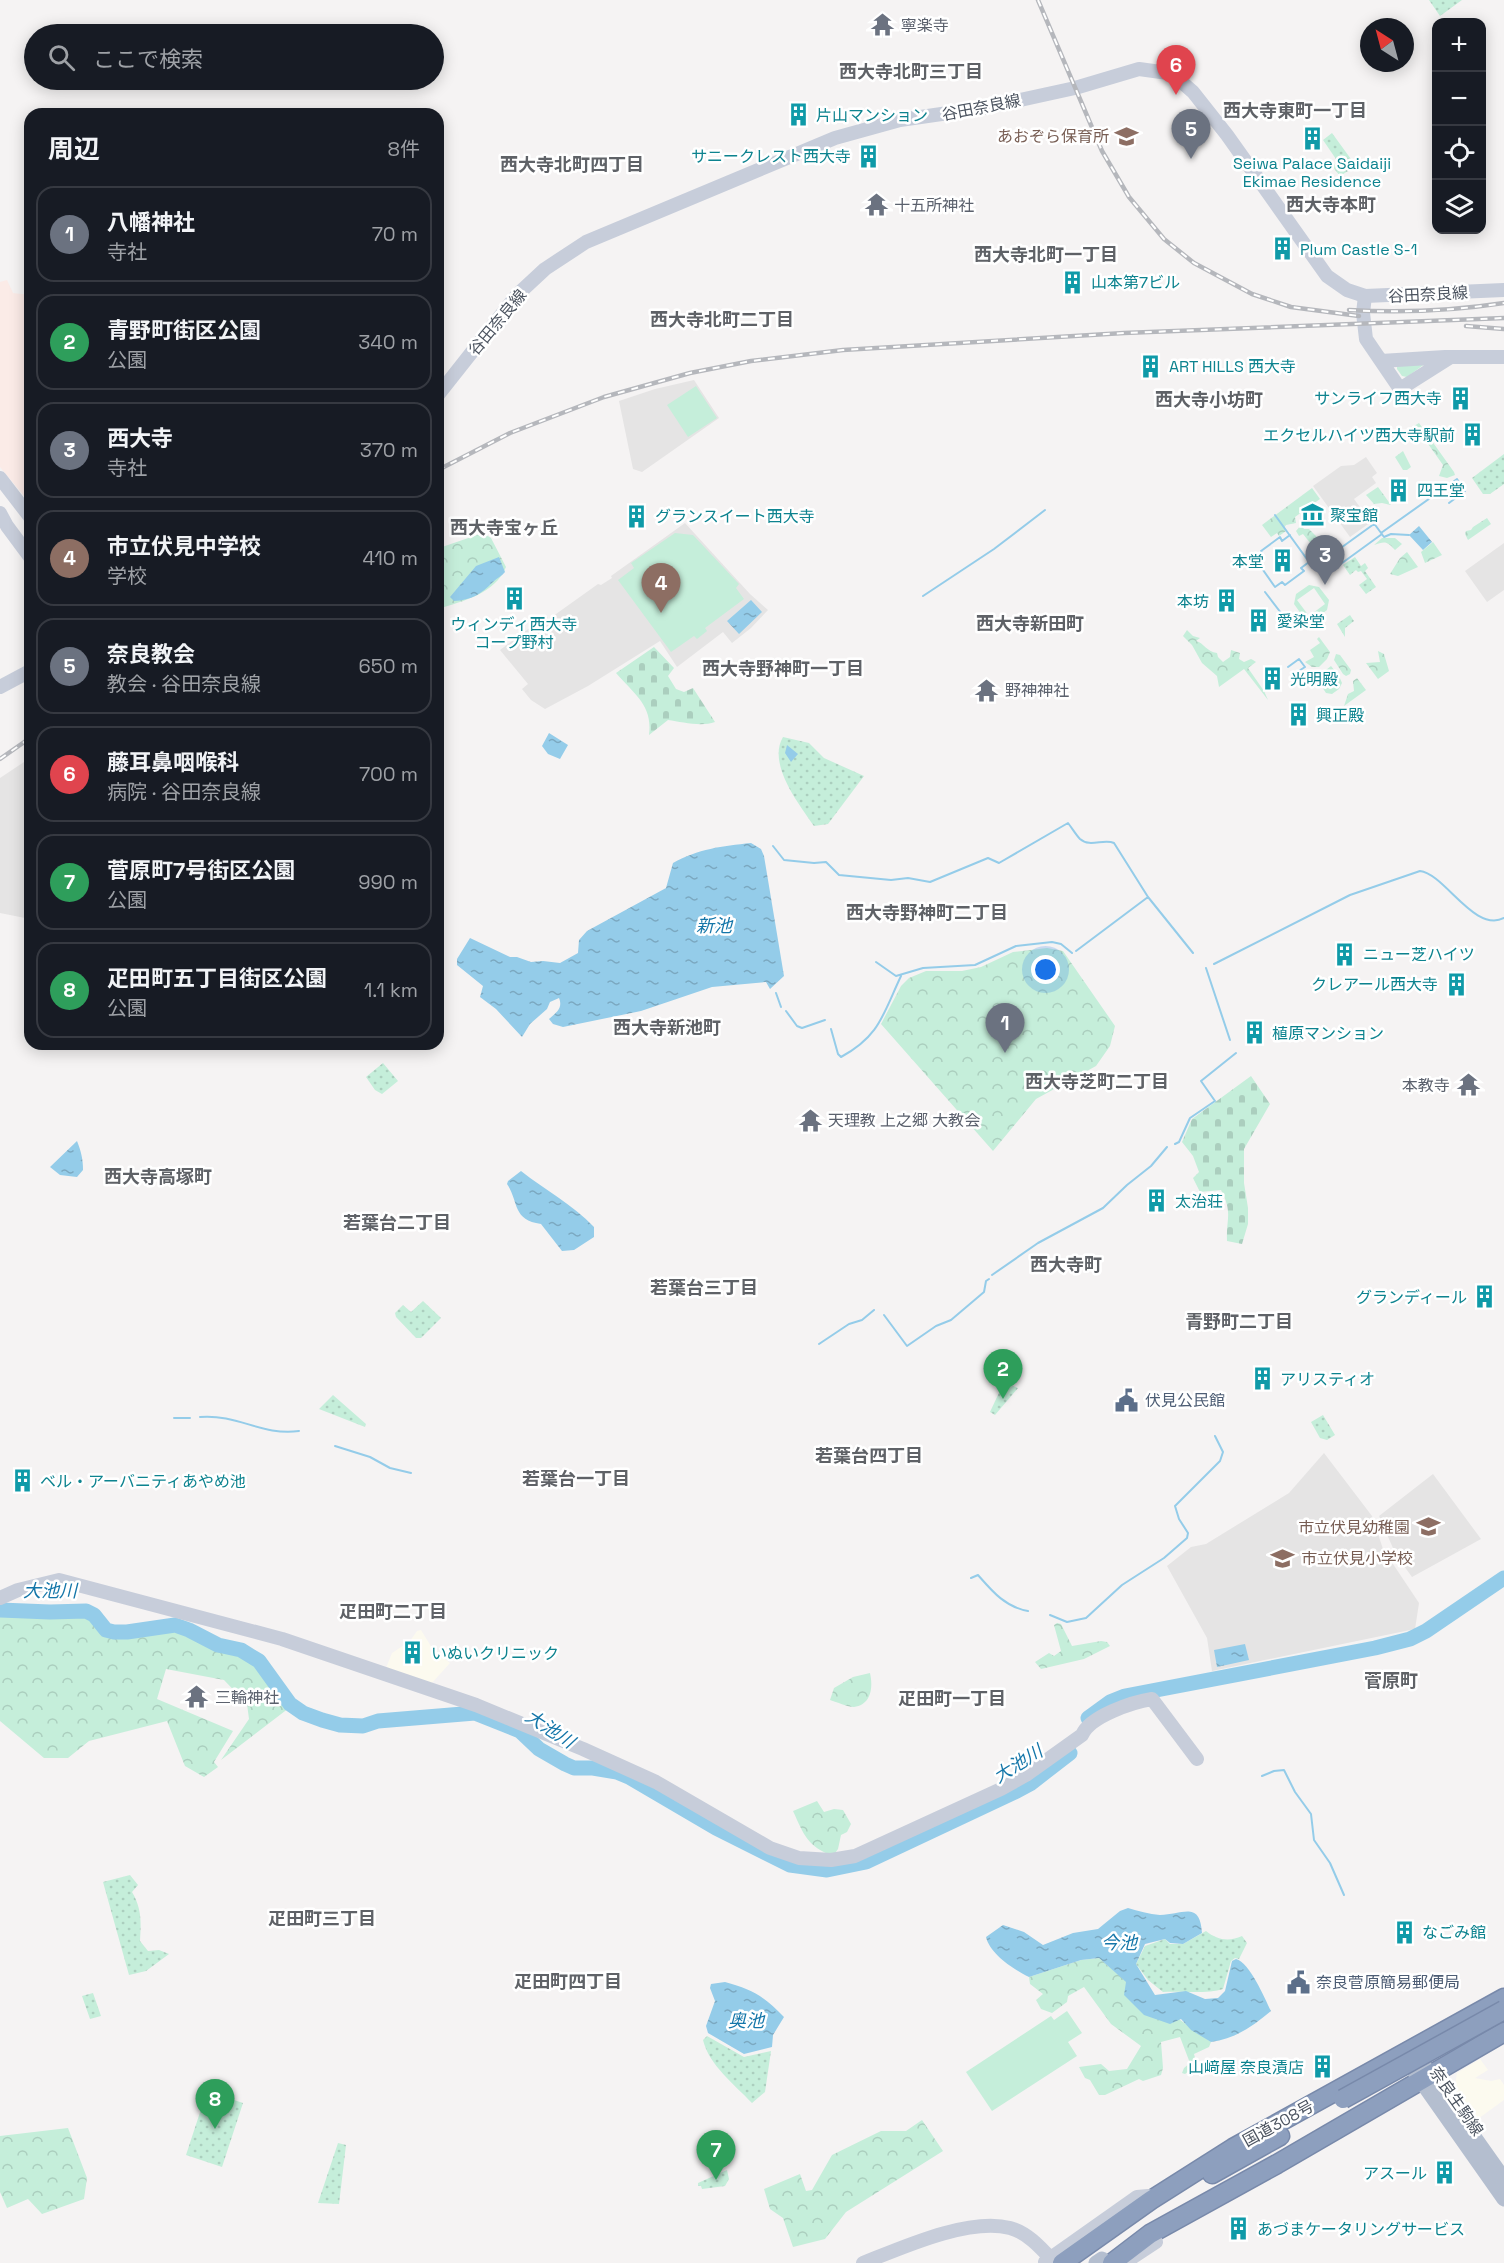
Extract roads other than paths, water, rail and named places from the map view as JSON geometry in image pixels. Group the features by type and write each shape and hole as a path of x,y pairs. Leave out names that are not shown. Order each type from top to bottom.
{"highway":[{"name":"国道308号","path":"1052,2261 1233,2148 1504,1998"},
{"name":"国道308号","path":"1103,2262 1206,2192 1345,2104 1504,2010"},
{"name":"国道308号","path":"1075,2263 1156,2208 1345,2104 1504,2022"},
{"name":"国道308号","path":"1103,2262 1150,2240 1504,2032"}],"main road":[{"name":"奈良生駒線","path":"1407,2051 1504,2199"},
{"name":"奈良生駒線","path":"1425,2077 1504,2179"}],"street":[{"name":"谷田奈良線","path":"444,387 517,295 545,269 586,242 835,138 900,120 983,108 1075,88 1139,69 1168,73 1193,92 1227,135 1327,276 1347,290 1365,296 1504,290"},
{"path":"1365,296 1363,310 1366,339 1400,389 1449,358"},
{"path":"1381,361 1504,357"},
{"path":"0,478 24,509"},
{"path":"0,513 24,550"},
{"path":"0,687 24,674"},
{"path":"0,1598 18,1590 59,1580 282,1639 476,1705 583,1749 656,1782 770,1848 799,1858 831,1860 855,1856 977,1801 1026,1775 1082,1735 1084,1729 1108,1713 1134,1702 1152,1699 1197,1759"},
{"path":"863,2263 920,2241 969,2227 994,2225 1011,2228 1024,2234 1052,2261"},
{"path":"1125,2263 1150,2240"}],"water":[{"path":"1419,526 1432,542 1423,550 1409,535"},
{"path":"499,557 505,572 484,590 466,599 454,601 450,597 476,566"},
{"path":"751,600 762,612 739,634 727,621"},
{"path":"549,733 568,745 560,759 548,754 542,746"},
{"path":"787,745 798,754 791,762 785,753"},
{"name":"新池","path":"751,843 761,849 764,856 784,976 770,989 766,982 712,987 641,1011 563,1027 553,1024 549,1019 560,1007 559,998 550,1002 547,1009 530,1024 522,1037 496,1009 480,997 483,986 457,965 457,959 470,938 510,957 531,962 560,963 578,953 579,940 587,931 666,888 673,863 710,849"},
{"path":"77,1141 82,1155 83,1170 77,1177 60,1175 50,1167"},
{"path":"521,1171 586,1219 594,1227 594,1237 574,1250 562,1251 541,1224 525,1219 507,1184"},
{"path":"1245,1644 1249,1660 1217,1667 1214,1650"},
{"name":"今池","path":"1128,1908 1160,1915 1194,1913 1201,1923 1202,1933 1183,1944 1170,1943 1165,1939 1145,1944 1136,1964 1155,1995 1186,1991 1205,1999 1218,1998 1225,1991 1232,1961 1236,1959 1251,1974 1271,2011 1243,2031 1211,2042 1191,2030 1181,2019 1170,2024 1144,2015 1124,1995 1126,1982 1099,1958 1081,1960 1029,1977 997,1955 986,1937 1003,1925 1024,1932 1043,1945 1073,1933 1098,1929 1120,1911"},
{"name":"奥池","path":"725,1982 757,1995 771,2004 784,2017 773,2035 772,2047 744,2054 708,2033 706,2026 715,2001 710,1988 711,1984"}],"waterway":[{"path":"1381,533 1457,479 1460,484 1457,486 1462,493"},
{"path":"1449,503 1465,491"},
{"path":"923,596 994,549 1045,510"},
{"path":"1275,515 1309,562 1301,568 1304,571 1285,585 1282,582 1275,587 1256,560 1263,555 1261,551 1280,537 1282,541 1290,535"},
{"path":"1373,522 1384,537 1391,534 1409,535"},
{"path":"1320,563 1374,524"},
{"path":"1327,574 1382,534"},
{"path":"1265,592 1288,622"},
{"path":"1288,667 1299,659 1305,667 1294,674"},
{"path":"773,846 784,860 826,862 839,875 891,880 908,878 930,882 988,858 999,863 1068,823 1084,842 1114,843 1148,897 1193,953"},
{"path":"1214,964 1350,895 1420,871 1430,874 1471,911 1493,920 1504,918"},
{"path":"1076,951 1148,897"},
{"path":"876,962 896,976 923,968 975,965 1016,946 1052,942 1061,944 1072,953"},
{"path":"1206,968 1230,1040"},
{"path":"831,1029 838,1054 841,1057 854,1049 879,1023 901,976"},
{"path":"776,993 781,1007"},
{"path":"786,1011 797,1026 802,1028 825,1020"},
{"path":"1175,1144 1179,1142 1190,1118 1215,1101 1201,1081 1236,1053"},
{"path":"992,1275 1038,1243 1103,1208 1151,1166 1167,1147"},
{"path":"884,1315 907,1346 936,1326 951,1320 984,1292 986,1281 989,1279"},
{"path":"819,1344 849,1324 862,1320 874,1310"},
{"path":"200,1417 227,1419 285,1432 299,1431"},
{"path":"174,1418 190,1418"},
{"path":"1050,1615 1067,1622 1086,1618 1122,1585 1164,1558 1187,1538 1188,1533 1179,1519 1175,1506 1220,1461 1223,1452 1215,1436"},
{"path":"335,1446 370,1457 390,1468 411,1473"},
{"path":"971,1578 978,1575 1006,1602 1028,1611"},
{"name":"大池川","path":"1088,1718 1110,1702 1125,1696 1375,1648 1410,1639 1426,1631 1504,1578"},
{"name":"大池川","path":"0,1610 86,1611 94,1615 106,1630 114,1632 175,1625 218,1645 241,1650 259,1661 290,1704 303,1713 340,1725 363,1726 378,1721 475,1713 520,1731 539,1749 574,1768 593,1768 617,1772 629,1777 716,1828 790,1865 827,1870 866,1862 1017,1791 1030,1784 1070,1753"},
{"path":"1262,1776 1284,1770 1295,1792 1311,1814 1314,1840 1330,1863 1344,1895"}],"railway":[{"path":"1038,0 1102,151 1129,197 1164,239 1194,263 1252,294 1291,307 1359,316"},
{"path":"1349,310 1427,311 1504,303"},
{"path":"444,467 510,433 604,397 690,373 751,361 843,350 1124,333 1504,318"},
{"path":"1466,326 1504,329"},
{"path":"0,759 24,742"}],"place":[{"name":"寧楽寺","path":"883,25"},
{"name":"藤耳鼻咽喉科","path":"1176,95"},
{"name":"片山マンション","path":"798,115"},
{"name":"あおぞら保育所","path":"1127,136"},
{"name":"Seiwa Palace Saidaiji Ekimae Residence","path":"1312,138"},
{"name":"サニークレスト西大寺","path":"869,156"},
{"name":"奈良教会","path":"1191,159"},
{"name":"十五所神社","path":"876,205"},
{"name":"Plum Castle S-1","path":"1282,249"},
{"name":"山本第7ビル","path":"1073,282"},
{"name":"ART HILLS 西大寺","path":"1151,366"},
{"name":"サンライフ西大寺","path":"1460,398"},
{"name":"エクセルハイツ西大寺駅前","path":"1473,435"},
{"name":"四王堂","path":"1399,490"},
{"name":"聚宝館","path":"1312,515"},
{"name":"グランスイート西大寺","path":"637,516"},
{"name":"本堂","path":"1282,561"},
{"name":"西大寺","path":"1325,585"},
{"name":"ウィンディ西大寺 コープ野村","path":"514,599"},
{"name":"本坊","path":"1227,601"},
{"name":"市立伏見中学校","path":"661,613"},
{"name":"愛染堂","path":"1259,621"},
{"name":"光明殿","path":"1272,679"},
{"name":"野神神社","path":"987,690"},
{"name":"興正殿","path":"1298,715"},
{"name":"ニュー芝ハイツ","path":"1345,954"},
{"name":"クレアール西大寺","path":"1456,984"},
{"name":"植原マンション","path":"1254,1033"},
{"name":"八幡神社","path":"1005,1053"},
{"name":"本教寺","path":"1468,1085"},
{"name":"天理教 上之郷 大教会","path":"810,1120"},
{"name":"太治荘","path":"1157,1201"},
{"name":"グランディール","path":"1485,1297"},
{"name":"アリスティオ","path":"1262,1379"},
{"name":"青野町街区公園","path":"1003,1399"},
{"name":"伏見公民館","path":"1127,1400"},
{"name":"ベル・アーバニティあやめ池","path":"22,1481"},
{"name":"市立伏見幼稚園","path":"1428,1527"},
{"name":"市立伏見小学校","path":"1283,1558"},
{"name":"いぬいクリニック","path":"413,1653"},
{"name":"三輪神社","path":"197,1697"},
{"name":"なごみ館","path":"1404,1932"},
{"name":"奈良菅原簡易郵便局","path":"1298,1982"},
{"name":"山﨑屋 奈良漬店","path":"1322,2067"},
{"name":"疋田町五丁目街区公園","path":"215,2129"},
{"name":"アスール","path":"1445,2173"},
{"name":"菅原町7号街区公園","path":"716,2180"},
{"name":"あづまケータリングサービス","path":"1239,2229"}],"district":[{"name":"西大寺北町三丁目","path":"911,72"},
{"name":"西大寺東町一丁目","path":"1295,111"},
{"name":"西大寺北町四丁目","path":"572,165"},
{"name":"西大寺本町","path":"1331,205"},
{"name":"西大寺北町一丁目","path":"1046,255"},
{"name":"西大寺北町二丁目","path":"722,320"},
{"name":"西大寺小坊町","path":"1209,400"},
{"name":"西大寺宝ヶ丘","path":"504,528"},
{"name":"西大寺新田町","path":"1030,624"},
{"name":"西大寺野神町一丁目","path":"783,669"},
{"name":"西大寺野神町二丁目","path":"927,913"},
{"name":"西大寺新池町","path":"667,1028"},
{"name":"西大寺芝町二丁目","path":"1097,1082"},
{"name":"西大寺高塚町","path":"158,1177"},
{"name":"若葉台二丁目","path":"397,1223"},
{"name":"西大寺町","path":"1066,1265"},
{"name":"若葉台三丁目","path":"704,1288"},
{"name":"青野町二丁目","path":"1239,1322"},
{"name":"若葉台四丁目","path":"869,1456"},
{"name":"若葉台一丁目","path":"576,1479"},
{"name":"疋田町二丁目","path":"393,1612"},
{"name":"菅原町","path":"1391,1681"},
{"name":"疋田町一丁目","path":"952,1699"},
{"name":"疋田町三丁目","path":"322,1919"},
{"name":"疋田町四丁目","path":"568,1982"}]}
